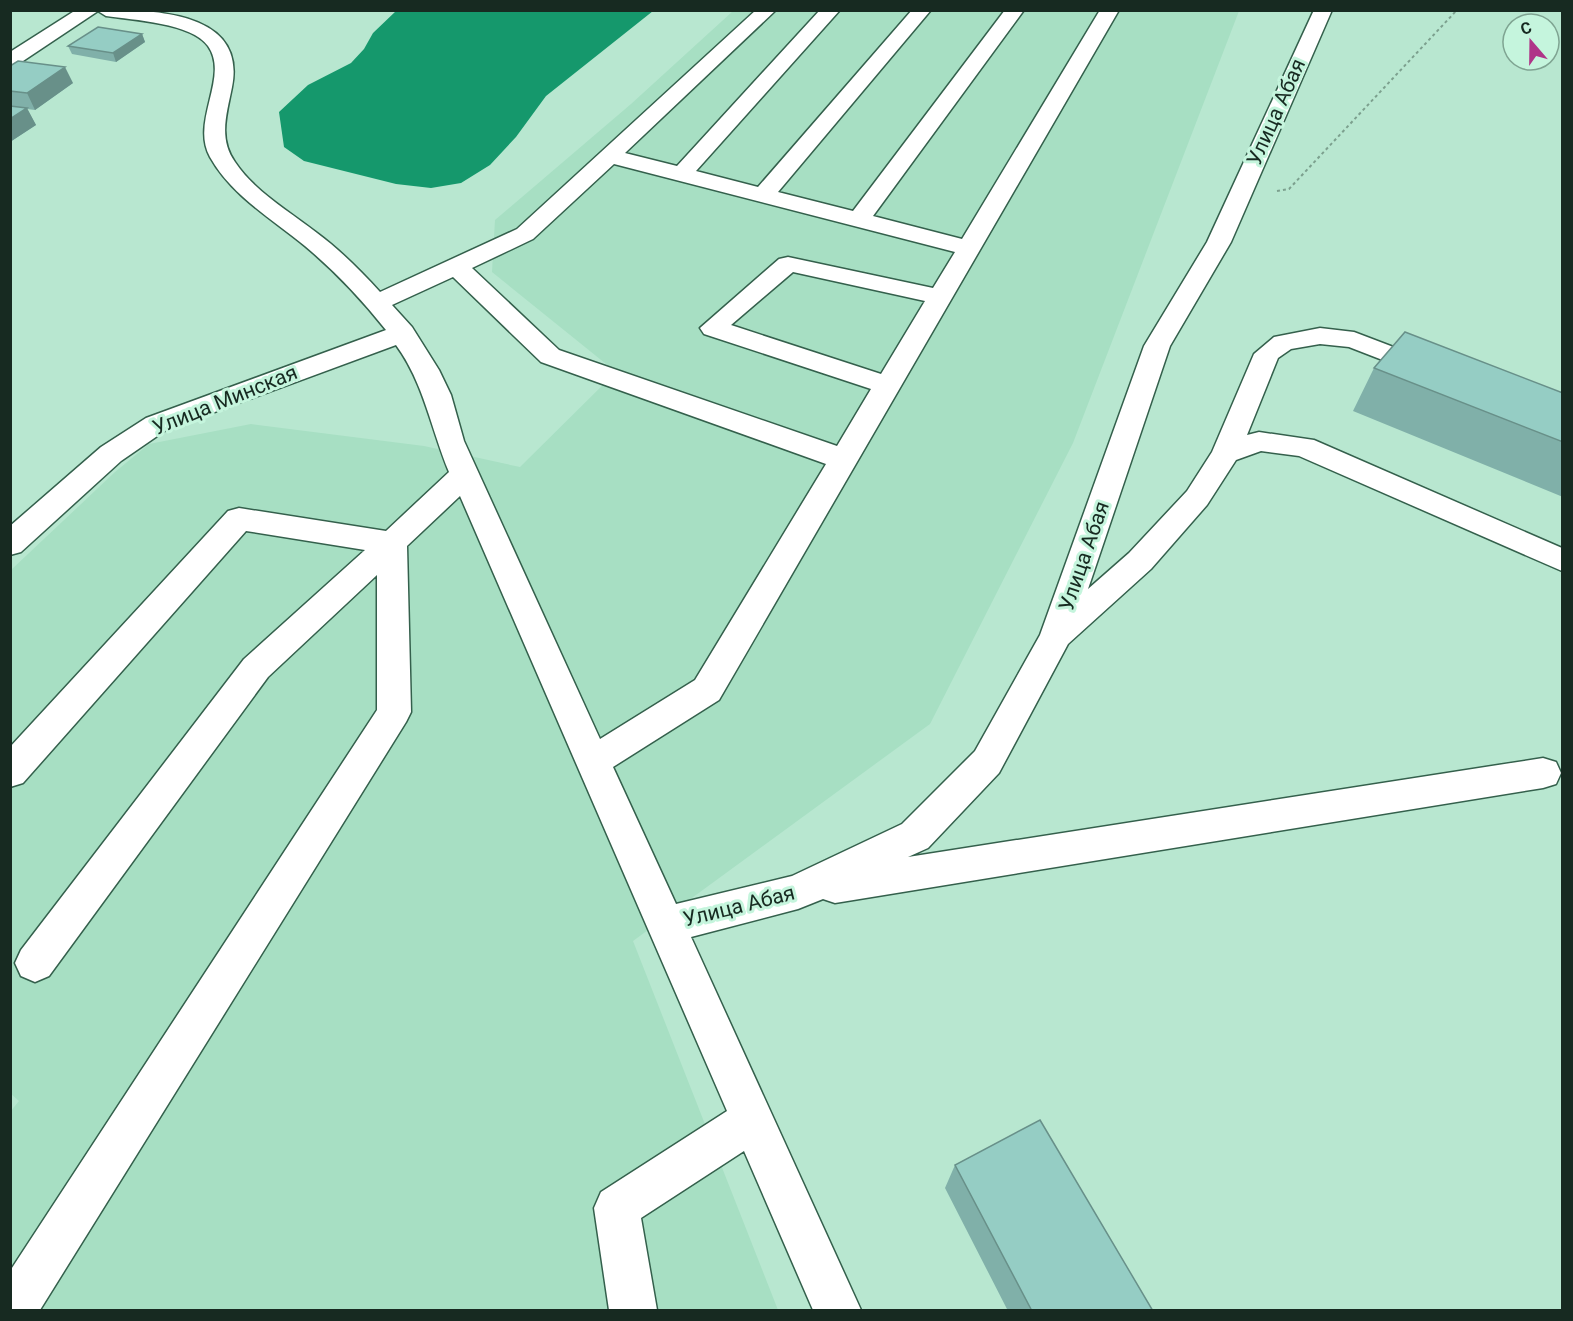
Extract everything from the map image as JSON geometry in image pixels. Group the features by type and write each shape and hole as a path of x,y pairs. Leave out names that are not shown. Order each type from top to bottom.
{"street":[{"path":"10,61 89,10"},
{"path":"375,304 525,234 767,10"},
{"path":"682,174 831,10"},
{"path":"763,195 922,10"},
{"path":"858,220 1015,10"},
{"path":"593,762 707,690 1110,10"},
{"name":"Улица Абая","path":"666,925 798,892 915,836 987,762 1056,636 1157,346 1219,242 1323,10"},
{"path":"117,12 176,22 203,32 217,45 224,63 220,94 212,126 217,152 232,175 324,249 403,333 434,388 450,441 837,1311"},
{"path":"610,156 969,248"},
{"path":"887,385 713,328 788,264 940,297"},
{"path":"456,266 549,357 843,459"},
{"name":"Улица Минская","path":"10,544 111,454 156,424 403,333"},
{"path":"1056,636 1140,561 1197,498 1226,453 1267,354 1283,343 1320,336 1354,339 1453,379"},
{"path":"1226,453 1259,441 1304,447 1563,560"},
{"path":"35,963 256,668 465,474"},
{"path":"10,772 239,519 392,543"},
{"path":"13,1311 394,712 392,543"},
{"path":"798,892 1543,773"},
{"path":"633,1311 617,1208 752,1120"}],"path":[{"path":"1238,199 1289,189 1457,10"}],"shaded area":[{"path":"396,11 653,11 546,96 516,137 490,165 461,183 431,188 396,184 304,161 284,147 279,112 308,85 351,63 364,49 373,33"},
{"path":"733,11 1239,11 1073,443 930,724 633,941 778,1310 11,1310 10,1112 19,1101 10,1093 11,570 115,472 149,444 251,424 424,446 520,467 616,372 492,272 495,220 631,104"}],"building":[{"path":"98,27 142,34 113,53 68,46"},
{"path":"18,61 65,67 27,93 10,91 10,66"},
{"path":"10,106 27,108 10,119"},
{"path":"1405,332 1563,393 1563,442 1374,368"},
{"path":"1040,1120 1153,1311 1032,1311 955,1165"}]}
